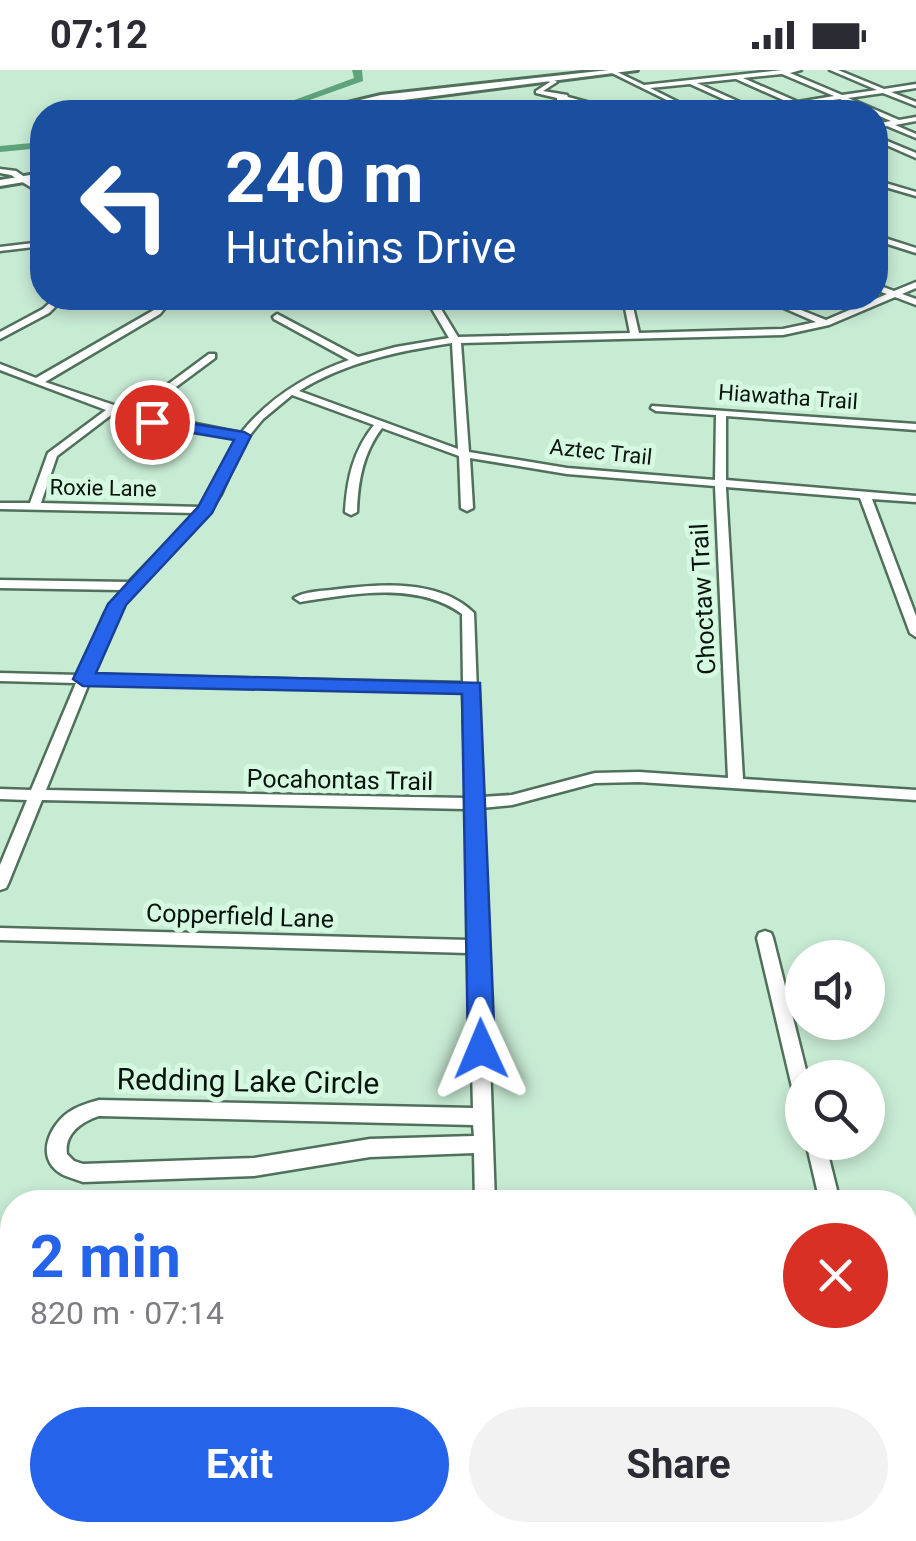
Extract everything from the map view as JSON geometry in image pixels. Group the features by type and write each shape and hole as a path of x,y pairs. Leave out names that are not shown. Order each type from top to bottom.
{"main road":[{"path":"368,100 614,72 630,75"},
{"path":"2,175 19,180 30,178"}],"street":[{"path":"720,70 788,100"},
{"path":"642,87 798,70"},
{"path":"833,70 916,104"},
{"path":"782,72 849,100"},
{"path":"630,75 674,75"},
{"path":"630,75 642,87 670,100"},
{"path":"549,79 554,82 538,92 564,96"},
{"path":"690,82 728,100"},
{"path":"823,100 916,86"},
{"path":"460,89 469,100"},
{"path":"888,118 898,122"},
{"path":"888,124 916,119"},
{"path":"888,124 916,136"},
{"path":"888,144 916,156"},
{"path":"19,180 30,186"},
{"path":"888,186 916,194"},
{"path":"888,241 916,251"},
{"path":"0,249 30,245"},
{"path":"888,297 916,285"},
{"path":"888,292 916,302"},
{"path":"0,336 47,310"},
{"path":"39,381 159,310"},
{"path":"438,310 457,340 466,508"},
{"path":"629,310 634,336"},
{"path":"794,310 826,323"},
{"path":"0,884 106,622 131,586 204,510 244,436 263,413 293,392 356,360 408,346 457,340 770,333 826,323 857,310"},
{"path":"277,316 356,360"},
{"path":"131,416 212,356"},
{"path":"0,368 111,411 244,436"},
{"path":"0,382 18,375"},
{"name":"Aztec Trail","path":"293,392 463,454 567,471 916,499"},
{"name":"Hiawatha Trail","path":"656,408 916,427"},
{"path":"34,507 52,454 111,411"},
{"name":"Choctaw Trail","path":"721,412 720,483 736,783"},
{"path":"351,512 352,476 358,456 380,424"},
{"path":"865,495 916,633"},
{"name":"Roxie Lane","path":"0,506 204,510"},
{"path":"0,584 131,586"},
{"path":"300,598 346,591 420,592 450,599 468,613 484,1190"},
{"path":"0,677 472,688"},
{"name":"Pocahontas Trail","path":"0,794 476,804 512,800 551,787 609,777 916,794"},
{"name":"Copperfield Lane","path":"0,934 479,948"},
{"path":"765,938 795,1060"},
{"name":"Redding Lake Circle","path":"482,1117 99,1108 85,1110 66,1123 59,1132 57,1155 62,1164 83,1173 254,1167 384,1147 483,1144"},
{"path":"384,1147 386,1115"},
{"path":"820,1160 827,1190"}],"waterway":[{"path":"300,100 359,79 357,70"},
{"path":"0,149 30,146"}],"route":[{"path":"152,422 244,436 206,509 131,586 106,622 83,679 472,688 481,1049"}]}
